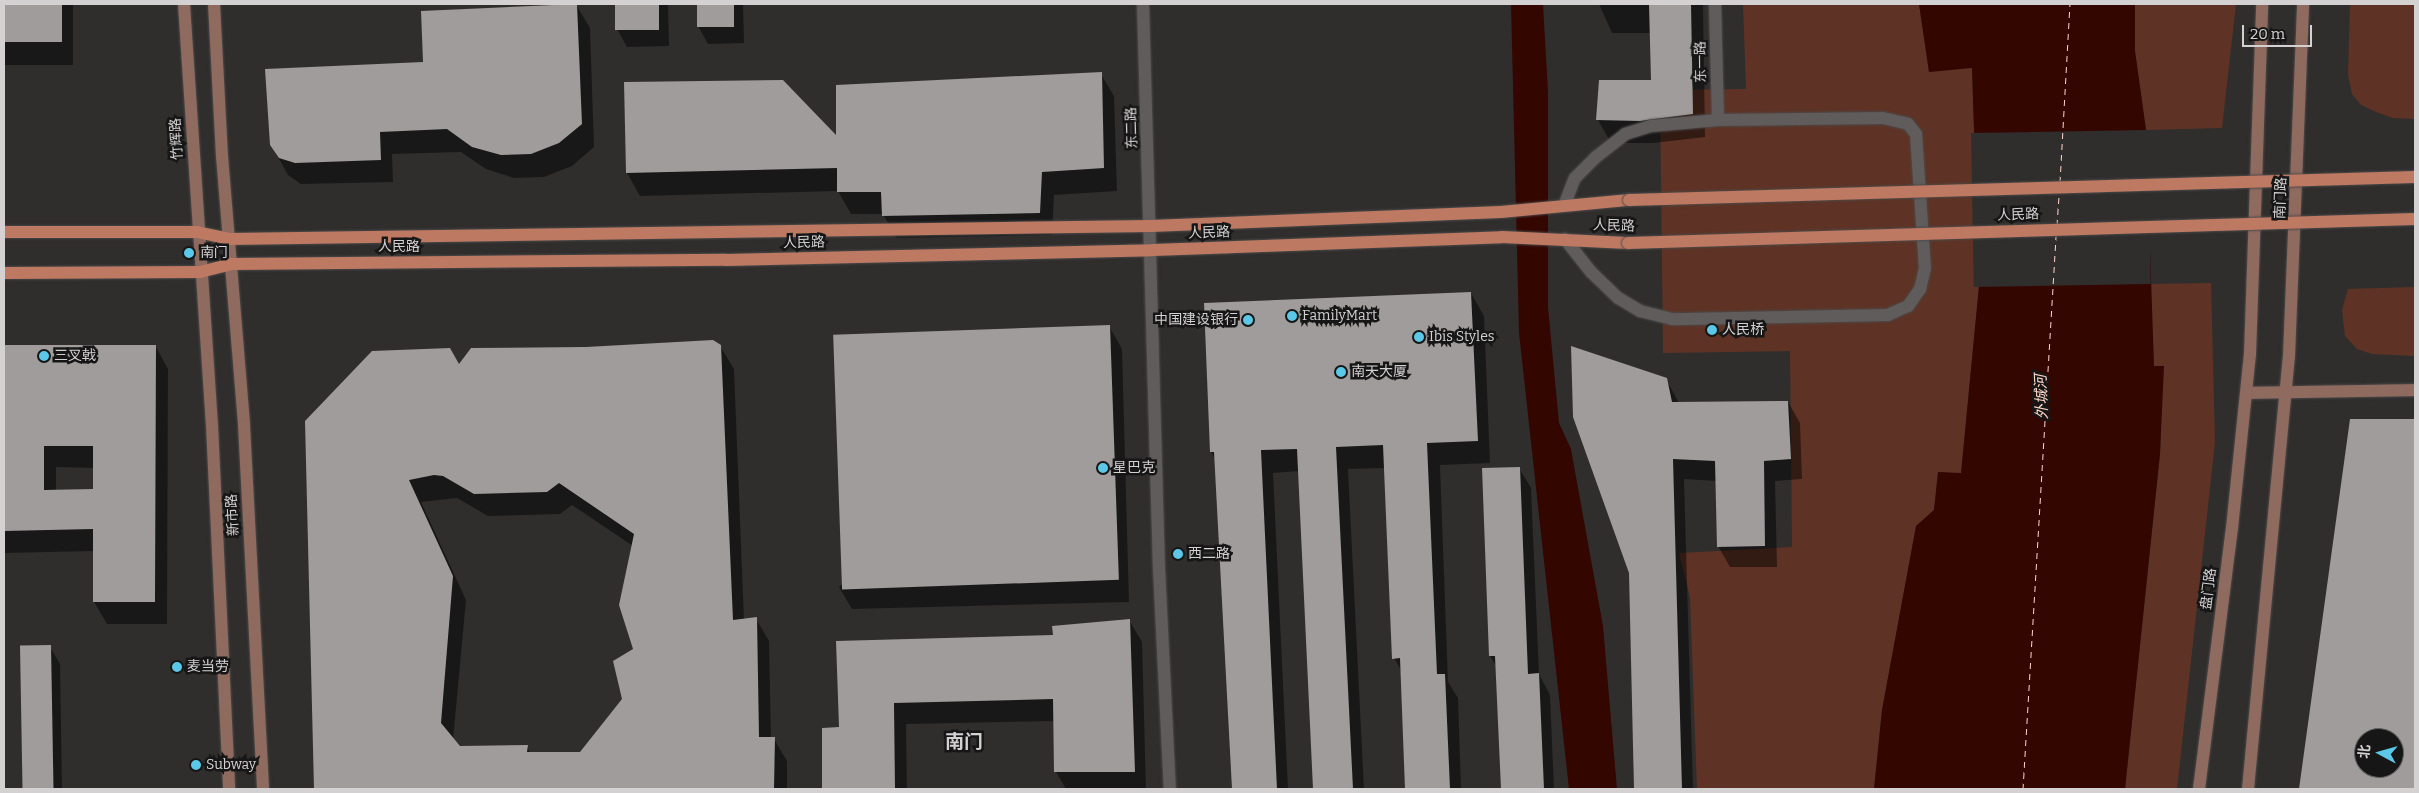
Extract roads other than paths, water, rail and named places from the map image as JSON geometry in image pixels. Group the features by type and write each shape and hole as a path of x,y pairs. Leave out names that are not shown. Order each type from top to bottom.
{"main road":[{"name":"竹辉路","path":"184,4 200,272"},
{"path":"214,4 229,238"},
{"name":"南门路","path":"2247,393 2262,4"},
{"name":"南门路","path":"2286,394 2303,4"},
{"name":"人民路","path":"4,232 198,232 229,238 1151,226 1501,212 1629,200 2415,177"},
{"name":"人民路","path":"4,273 200,272 231,264 726,260 1152,250 1502,237 1628,243 2415,219"},
{"name":"新市路","path":"229,238 244,425 263,789"},
{"name":"新市路","path":"200,272 212,425 230,789"},
{"path":"2247,393 2286,394 2415,390"},
{"name":"盘门路","path":"2199,789 2247,393"},
{"path":"2248,789 2286,394"}],"street":[{"name":"东二路","path":"1143,4 1152,250"},
{"name":"东一路","path":"1715,4 1718,120"},
{"path":"1564,206 1575,178 1625,134 1651,126 1718,120 1883,118 1908,124 1916,134 1925,268 1920,289 1908,306 1888,315 1672,319 1640,311 1618,298 1591,272 1565,239"},
{"path":"1152,250 1159,568 1170,789"}],"water":[{"path":"1511,4 1543,4 1548,92 1548,307 1559,423 1571,449 1603,626 1617,789 1569,789 1519,333"},
{"name":"外城河","path":"1919,4 2135,4 2135,51 2146,130 2154,366 2164,366 2160,454 2125,789 1874,789 1882,710 1916,526 1934,510 1938,472 1961,473 1979,286 1972,68 1929,72"}],"place":[{"name":"南门","path":"189,253"},
{"name":"FamilyMart","path":"1292,316"},
{"name":"中国建设银行","path":"1248,320"},
{"name":"人民桥","path":"1712,330"},
{"name":"Ibis Styles","path":"1419,337"},
{"name":"三叉戟","path":"44,356"},
{"name":"南天大厦","path":"1341,372"},
{"name":"星巴克","path":"1103,468"},
{"name":"西二路","path":"1178,554"},
{"name":"麦当劳","path":"177,667"},
{"name":"Subway","path":"196,765"}],"district":[{"name":"南门","path":"964,742"}]}
